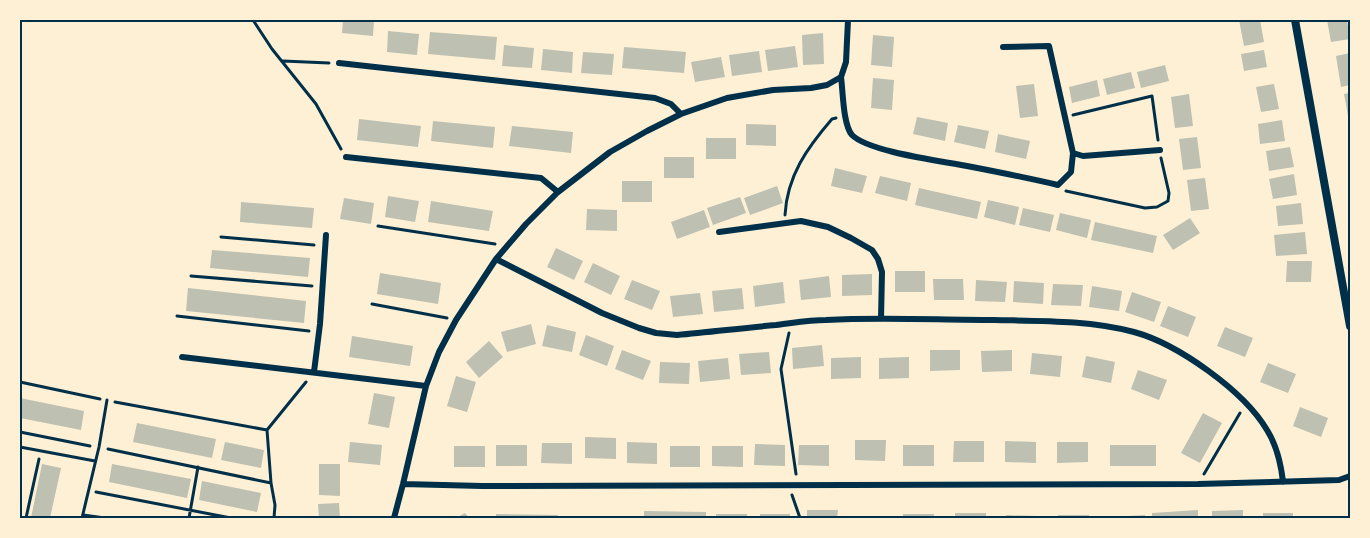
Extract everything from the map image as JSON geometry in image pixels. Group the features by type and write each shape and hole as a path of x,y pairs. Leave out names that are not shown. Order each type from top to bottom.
{"street":[{"path":"848,20 846,62 841,77 850,133 860,141 878,148 1058,185 1071,172 1073,153 1049,46 1004,47"},
{"path":"1295,20 1350,326"},
{"path":"339,63 655,98 671,104 681,114"},
{"path":"394,519 426,386 439,352 456,320 496,259 558,192 610,152 681,114 727,99 773,90 827,85 841,77"},
{"path":"1073,153 1083,156 1160,150"},
{"path":"346,157 541,178 558,192"},
{"path":"719,232 801,220 828,226 872,250 878,260 882,272 881,319"},
{"path":"314,372 326,236"},
{"path":"496,259 602,313 656,333 677,335 824,320 881,319 1062,322 1113,326 1158,341 1180,352 1221,380 1246,402 1268,430 1280,460 1283,482"},
{"path":"182,357 426,386"},
{"path":"404,484 482,486 1198,484 1339,480 1350,476"}],"lane":[{"path":"105,519 83,517 107,400"},
{"path":"20,447 95,461"}],"path":[{"path":"253,20 316,104 346,157"},
{"path":"283,61 339,63"},
{"path":"785,223 786,198 806,151 832,119 846,115"},
{"path":"378,226 507,246"},
{"path":"220,237 325,246"},
{"path":"191,276 323,287"},
{"path":"372,304 456,320"},
{"path":"177,316 319,332"},
{"path":"791,323 781,369 798,485"},
{"path":"274,519 275,505 267,430 314,372"},
{"path":"20,382 267,430"},
{"path":"1198,484 1246,402"},
{"path":"20,432 271,483"},
{"path":"26,519 40,451"},
{"path":"189,519 198,467"},
{"path":"789,485 800,519"},
{"path":"88,490 231,519"}],"building":[{"path":"343,20 374,20 373,36 342,33"},
{"path":"1239,20 1260,20 1264,42 1244,46"},
{"path":"1327,20 1347,20 1350,39 1331,42"},
{"path":"388,31 419,34 417,55 387,52"},
{"path":"430,32 497,37 495,60 428,54"},
{"path":"823,33 824,64 803,65 802,35"},
{"path":"873,35 894,37 892,67 871,65"},
{"path":"504,45 534,48 532,68 502,66"},
{"path":"795,46 798,67 768,71 765,50"},
{"path":"624,47 686,52 684,73 622,68"},
{"path":"543,49 573,52 572,73 541,70"},
{"path":"1264,50 1267,67 1244,71 1241,54"},
{"path":"759,51 762,72 732,76 729,55"},
{"path":"583,52 614,54 612,75 581,73"},
{"path":"1350,53 1350,85 1341,87 1336,56"},
{"path":"721,57 725,77 695,82 691,62"},
{"path":"1165,65 1169,81 1141,88 1137,72"},
{"path":"1131,72 1135,88 1107,95 1103,79"},
{"path":"873,78 894,80 892,110 871,108"},
{"path":"1097,80 1100,96 1072,103 1069,87"},
{"path":"1034,84 1038,116 1020,118 1016,86"},
{"path":"1274,84 1279,109 1261,112 1256,87"},
{"path":"1350,93 1350,121 1349,121 1344,94"},
{"path":"1189,94 1193,126 1175,128 1171,97"},
{"path":"917,117 948,123 945,141 913,134"},
{"path":"359,119 421,126 418,147 357,140"},
{"path":"1282,120 1285,141 1260,144 1258,124"},
{"path":"433,121 495,127 493,148 431,141"},
{"path":"746,124 776,125 776,146 746,145"},
{"path":"958,125 989,131 985,149 954,142"},
{"path":"512,126 573,132 571,153 509,146"},
{"path":"998,134 1030,141 1026,159 995,152"},
{"path":"1197,137 1201,168 1183,170 1179,139"},
{"path":"706,138 736,138 736,159 706,159"},
{"path":"1290,147 1294,167 1269,171 1266,151"},
{"path":"664,157 694,157 694,178 664,178"},
{"path":"835,168 867,176 862,193 831,186"},
{"path":"1294,174 1297,195 1273,199 1269,179"},
{"path":"880,176 911,183 907,201 875,193"},
{"path":"1205,178 1209,209 1191,211 1187,180"},
{"path":"622,181 652,181 652,202 622,202"},
{"path":"777,186 783,203 750,215 744,198"},
{"path":"919,188 981,202 977,219 915,205"},
{"path":"388,196 419,201 415,222 385,217"},
{"path":"740,197 746,213 713,225 707,208"},
{"path":"344,198 374,203 371,224 340,219"},
{"path":"988,200 1019,207 1015,225 984,217"},
{"path":"431,201 493,211 489,231 428,222"},
{"path":"241,202 314,208 312,228 240,222"},
{"path":"1301,203 1303,224 1278,226 1276,206"},
{"path":"1023,208 1054,215 1050,232 1019,225"},
{"path":"587,209 617,210 617,231 586,230"},
{"path":"704,210 710,227 677,239 671,222"},
{"path":"1060,213 1091,220 1087,238 1056,230"},
{"path":"1190,218 1200,233 1173,250 1163,235"},
{"path":"1095,222 1157,236 1153,253 1091,240"},
{"path":"1305,232 1307,254 1276,256 1274,235"},
{"path":"556,248 583,261 574,280 547,267"},
{"path":"212,250 310,258 308,277 210,268"},
{"path":"1287,261 1312,261 1311,282 1286,282"},
{"path":"593,263 620,276 611,295 584,282"},
{"path":"895,271 925,271 925,292 895,292"},
{"path":"380,273 441,283 438,304 377,294"},
{"path":"872,274 872,295 842,296 842,275"},
{"path":"829,276 831,297 801,300 799,280"},
{"path":"933,279 963,279 964,300 934,300"},
{"path":"632,280 660,291 652,310 624,299"},
{"path":"976,280 1007,282 1005,302 975,301"},
{"path":"1014,281 1044,283 1043,304 1013,302"},
{"path":"783,282 785,303 755,307 753,286"},
{"path":"1053,284 1083,285 1081,306 1051,305"},
{"path":"1092,286 1122,291 1119,311 1089,307"},
{"path":"188,288 306,301 304,323 186,311"},
{"path":"742,288 744,309 714,312 712,291"},
{"path":"1132,292 1161,302 1154,322 1125,312"},
{"path":"700,293 703,314 673,317 670,296"},
{"path":"1168,306 1196,317 1188,337 1160,326"},
{"path":"531,324 536,344 507,352 501,332"},
{"path":"547,325 576,332 572,352 542,346"},
{"path":"1225,327 1253,338 1245,357 1217,346"},
{"path":"586,335 614,346 607,366 579,355"},
{"path":"352,336 413,346 410,366 349,357"},
{"path":"489,341 503,357 479,378 466,362"},
{"path":"822,345 824,366 793,369 792,348"},
{"path":"622,350 651,361 643,380 615,369"},
{"path":"930,350 960,350 960,370 930,371"},
{"path":"1012,350 1012,371 982,372 981,351"},
{"path":"769,352 771,373 741,375 739,354"},
{"path":"1032,353 1062,356 1060,377 1030,374"},
{"path":"1086,356 1115,362 1111,383 1082,377"},
{"path":"861,357 861,378 831,379 831,358"},
{"path":"909,357 909,378 879,379 879,358"},
{"path":"728,358 730,379 700,382 698,361"},
{"path":"660,362 690,363 689,384 659,383"},
{"path":"1268,363 1296,374 1288,393 1260,382"},
{"path":"1138,370 1167,380 1159,400 1131,389"},
{"path":"456,376 476,382 467,412 447,406"},
{"path":"374,393 395,397 389,428 368,424"},
{"path":"20,398 84,411 81,430 20,418"},
{"path":"1300,407 1328,418 1321,437 1293,426"},
{"path":"1203,413 1222,423 1200,463 1181,453"},
{"path":"137,423 216,439 212,458 133,442"},
{"path":"585,437 616,438 616,459 585,458"},
{"path":"855,440 886,440 885,461 855,460"},
{"path":"954,441 984,441 984,462 953,462"},
{"path":"1005,441 1036,442 1036,463 1005,462"},
{"path":"225,442 264,450 261,468 221,460"},
{"path":"350,442 382,445 380,465 348,462"},
{"path":"627,442 657,443 657,464 627,463"},
{"path":"1057,442 1088,442 1088,462 1057,463"},
{"path":"542,443 572,443 572,464 541,463"},
{"path":"755,444 785,445 785,466 754,465"},
{"path":"496,445 527,445 527,466 496,466"},
{"path":"799,445 829,445 829,466 798,465"},
{"path":"903,445 934,445 934,466 903,466"},
{"path":"1110,445 1156,445 1156,466 1110,466"},
{"path":"454,446 485,446 485,467 454,467"},
{"path":"670,446 700,446 700,467 670,467"},
{"path":"712,446 743,446 743,467 712,466"},
{"path":"42,464 61,468 50,518 31,518"},
{"path":"112,464 191,479 187,498 109,482"},
{"path":"319,464 340,464 340,496 319,495"},
{"path":"202,481 261,493 257,512 199,500"},
{"path":"339,503 340,518 319,518 318,504"},
{"path":"807,510 838,510 837,518 807,518"},
{"path":"1198,510 1198,518 1152,518 1152,513"},
{"path":"1243,510 1243,518 1212,518 1212,511"},
{"path":"644,511 706,512 706,518 644,518"},
{"path":"465,513 469,518 456,518"},
{"path":"955,513 986,513 986,518 955,518"},
{"path":"1263,513 1293,513 1293,518 1263,518"},
{"path":"496,514 558,515 558,518 496,518"},
{"path":"716,514 747,514 747,518 716,518"},
{"path":"760,514 790,514 790,518 760,518"},
{"path":"903,514 934,514 934,518 903,518"},
{"path":"1006,515 1037,516 1037,518 1006,518"},
{"path":"1058,515 1089,515 1089,518 1058,518"},
{"path":"1145,515 1145,518 1111,518 1111,517"}]}
